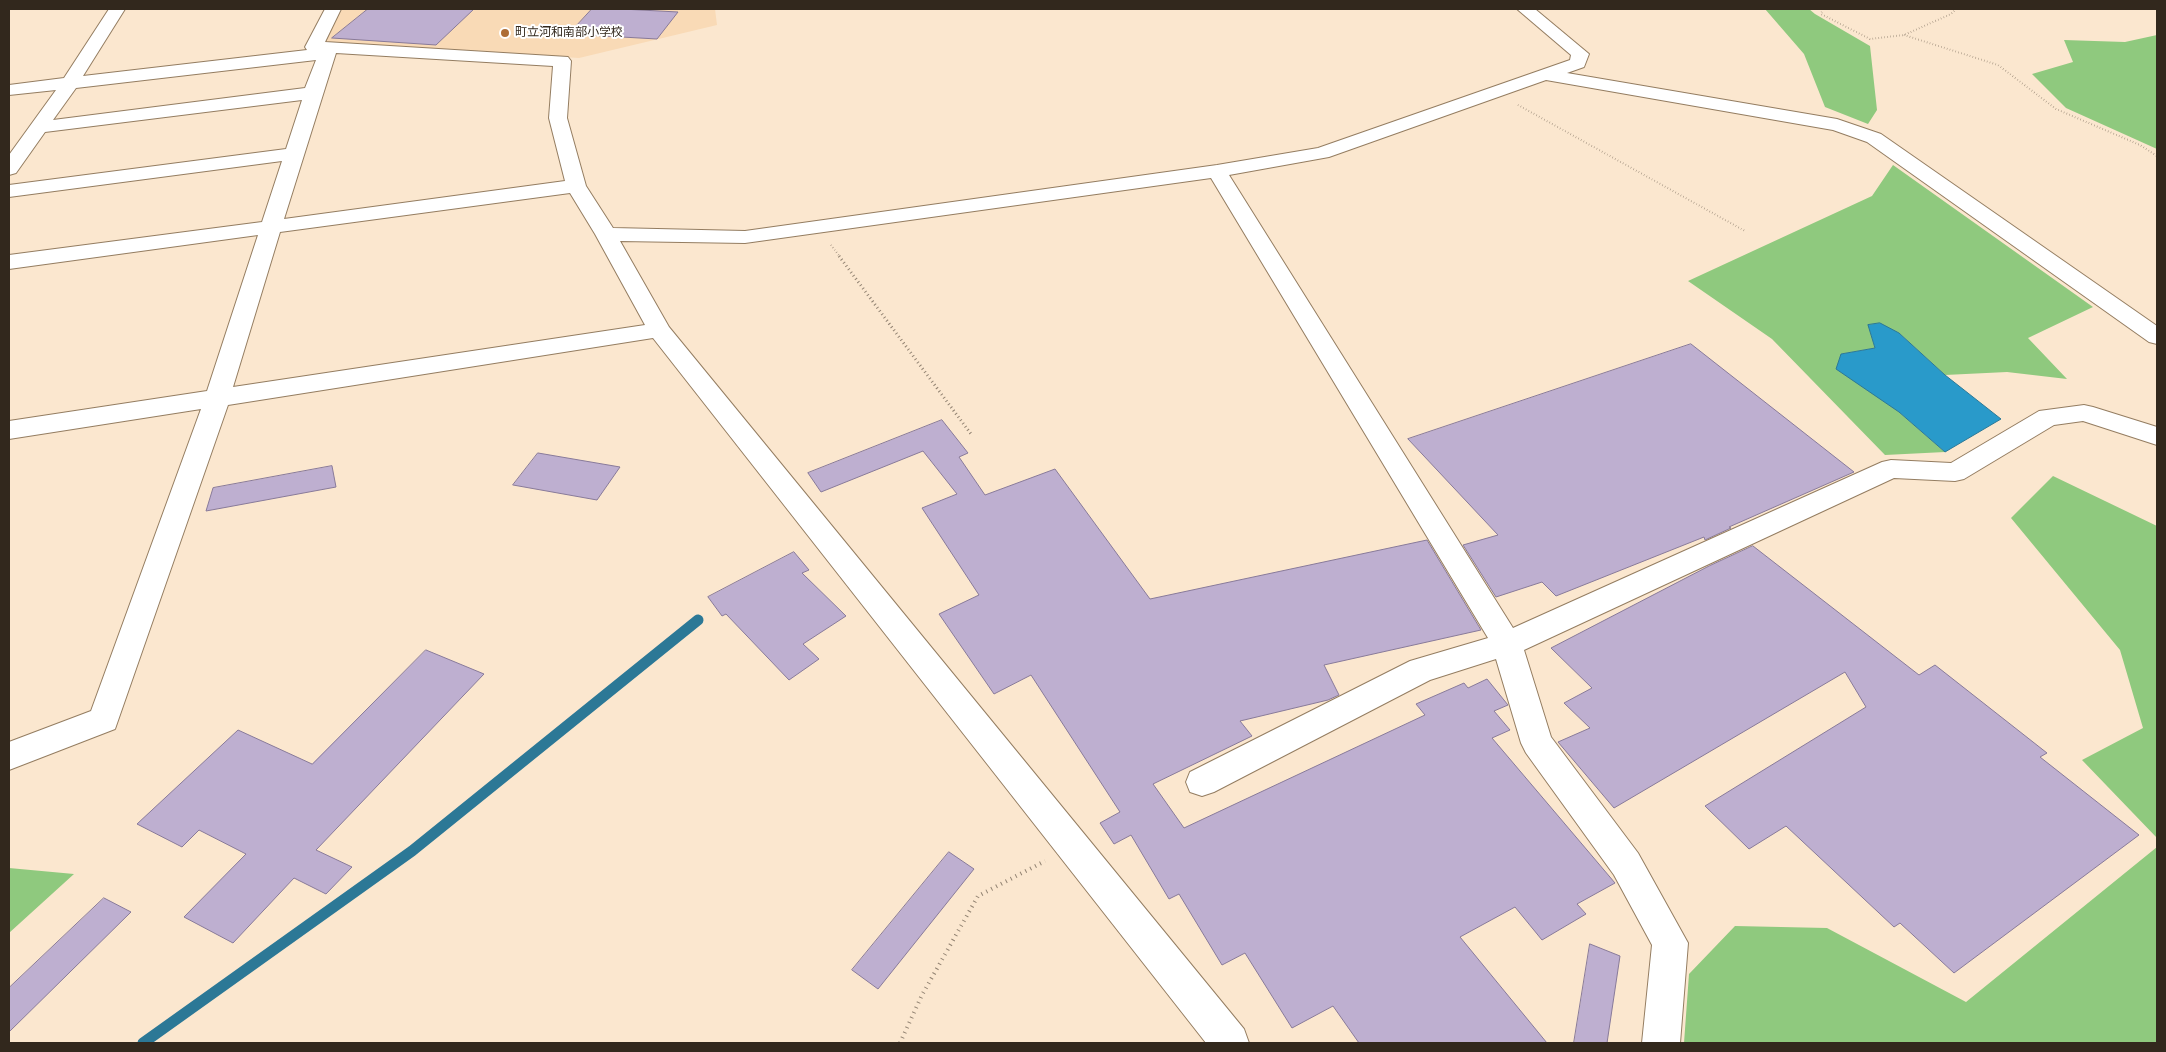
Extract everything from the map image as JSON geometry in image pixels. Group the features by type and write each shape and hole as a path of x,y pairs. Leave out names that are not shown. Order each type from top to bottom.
{"street":[{"path":"9,169 69,84 117,9"},
{"path":"333,9 314,47 329,50 562,61 558,118 576,186 606,234 659,330 1230,1043"},
{"path":"606,234 745,237 1217,171 1322,153 1578,63 1580,54 1525,9"},
{"path":"9,90 329,50"},
{"path":"9,756 104,720 217,399 293,154 329,50"},
{"path":"1543,74 1838,125 1874,138 2157,337"},
{"path":"39,127 313,93"},
{"path":"9,191 293,154"},
{"path":"1217,171 1507,644 1537,743 1626,864 1670,943 1661,1043"},
{"path":"9,262 270,229 576,186"},
{"path":"9,430 659,330"},
{"path":"1202,782 1421,670 1507,644 1891,470 1955,472 2048,417 2084,414 2157,436"}],"path":[{"path":"1823,9 1821,14 1870,39 1904,34 1951,14 1956,9"},
{"path":"1904,34 1998,65 2056,110 2140,145 2157,156"},
{"path":"1493,92 1744,231"},
{"path":"817,227 971,434"},
{"path":"900,1043 922,995 978,896 1072,847"}],"shaded area":[{"name":"町立河和南部小学校","path":"342,9 715,9 717,25 579,58 324,42"}],"green space":[{"path":"1765,9 1809,9 1870,46 1877,110 1868,124 1825,107 1804,54"},
{"path":"2157,35 2157,149 2066,108 2032,74 2073,62 2064,40 2125,42"},
{"path":"1893,165 2093,307 2028,338 2067,379 2007,372 1945,375 1899,333 1869,326 1875,348 1841,354 1899,412 1945,452 1885,455 1772,339 1688,281 1872,196"},
{"path":"2053,476 2157,526 2157,838 2082,760 2143,728 2120,650 2011,518"},
{"path":"2157,847 2157,1043 1684,1043 1689,974 1735,926 1827,928 1966,1002"},
{"path":"9,868 74,874 9,933"}],"water":[{"path":"1880,323 1899,333 1945,375 2001,419 1945,452 1899,412 1836,369 1841,354 1875,348 1868,325"}],"building":[{"path":"368,9 474,9 436,45 332,38"},
{"path":"592,9 678,12 657,39 569,34"},
{"path":"1691,344 1854,472 1729,527 1731,528 1705,540 1704,537 1556,596 1542,582 1496,597 1463,545 1498,535 1408,439"},
{"path":"942,420 968,453 959,457 985,495 1055,469 1150,599 1427,540 1481,630 1324,665 1339,695 1328,700 1240,721 1252,736 1153,784 1184,828 1425,715 1416,704 1464,683 1468,688 1487,679 1508,705 1494,711 1510,730 1492,738 1615,883 1577,904 1586,914 1542,940 1515,907 1460,937 1547,1043 1359,1043 1333,1006 1292,1028 1245,953 1222,965 1179,894 1169,899 1131,835 1114,844 1100,823 1120,812 1031,675 994,694 939,614 979,595 922,508 957,494 923,451 821,492 808,473"},
{"path":"538,453 620,467 597,500 513,485"},
{"path":"332,466 336,487 206,511 213,488"},
{"path":"1753,546 1919,675 1935,665 2047,753 2040,757 2139,835 1954,973 1900,923 1894,927 1786,826 1749,849 1705,806 1866,707 1845,672 1614,808 1558,742 1590,728 1564,703 1592,688 1551,648 1709,566"},
{"path":"794,552 809,570 802,573 846,616 803,644 819,659 789,680 726,614 722,616 708,597"},
{"path":"426,650 484,674 316,850 352,867 326,894 294,878 233,943 184,917 246,854 199,830 182,847 137,824 238,730 312,764"},
{"path":"949,852 974,869 878,989 852,970"},
{"path":"104,898 131,912 9,1032 9,988"},
{"path":"1590,944 1620,956 1607,1043 1574,1043"}],"waterway":[{"path":"143,1043 412,851 698,620"}],"place":[{"name":"町立河和南部小学校","path":"505,33"}]}
